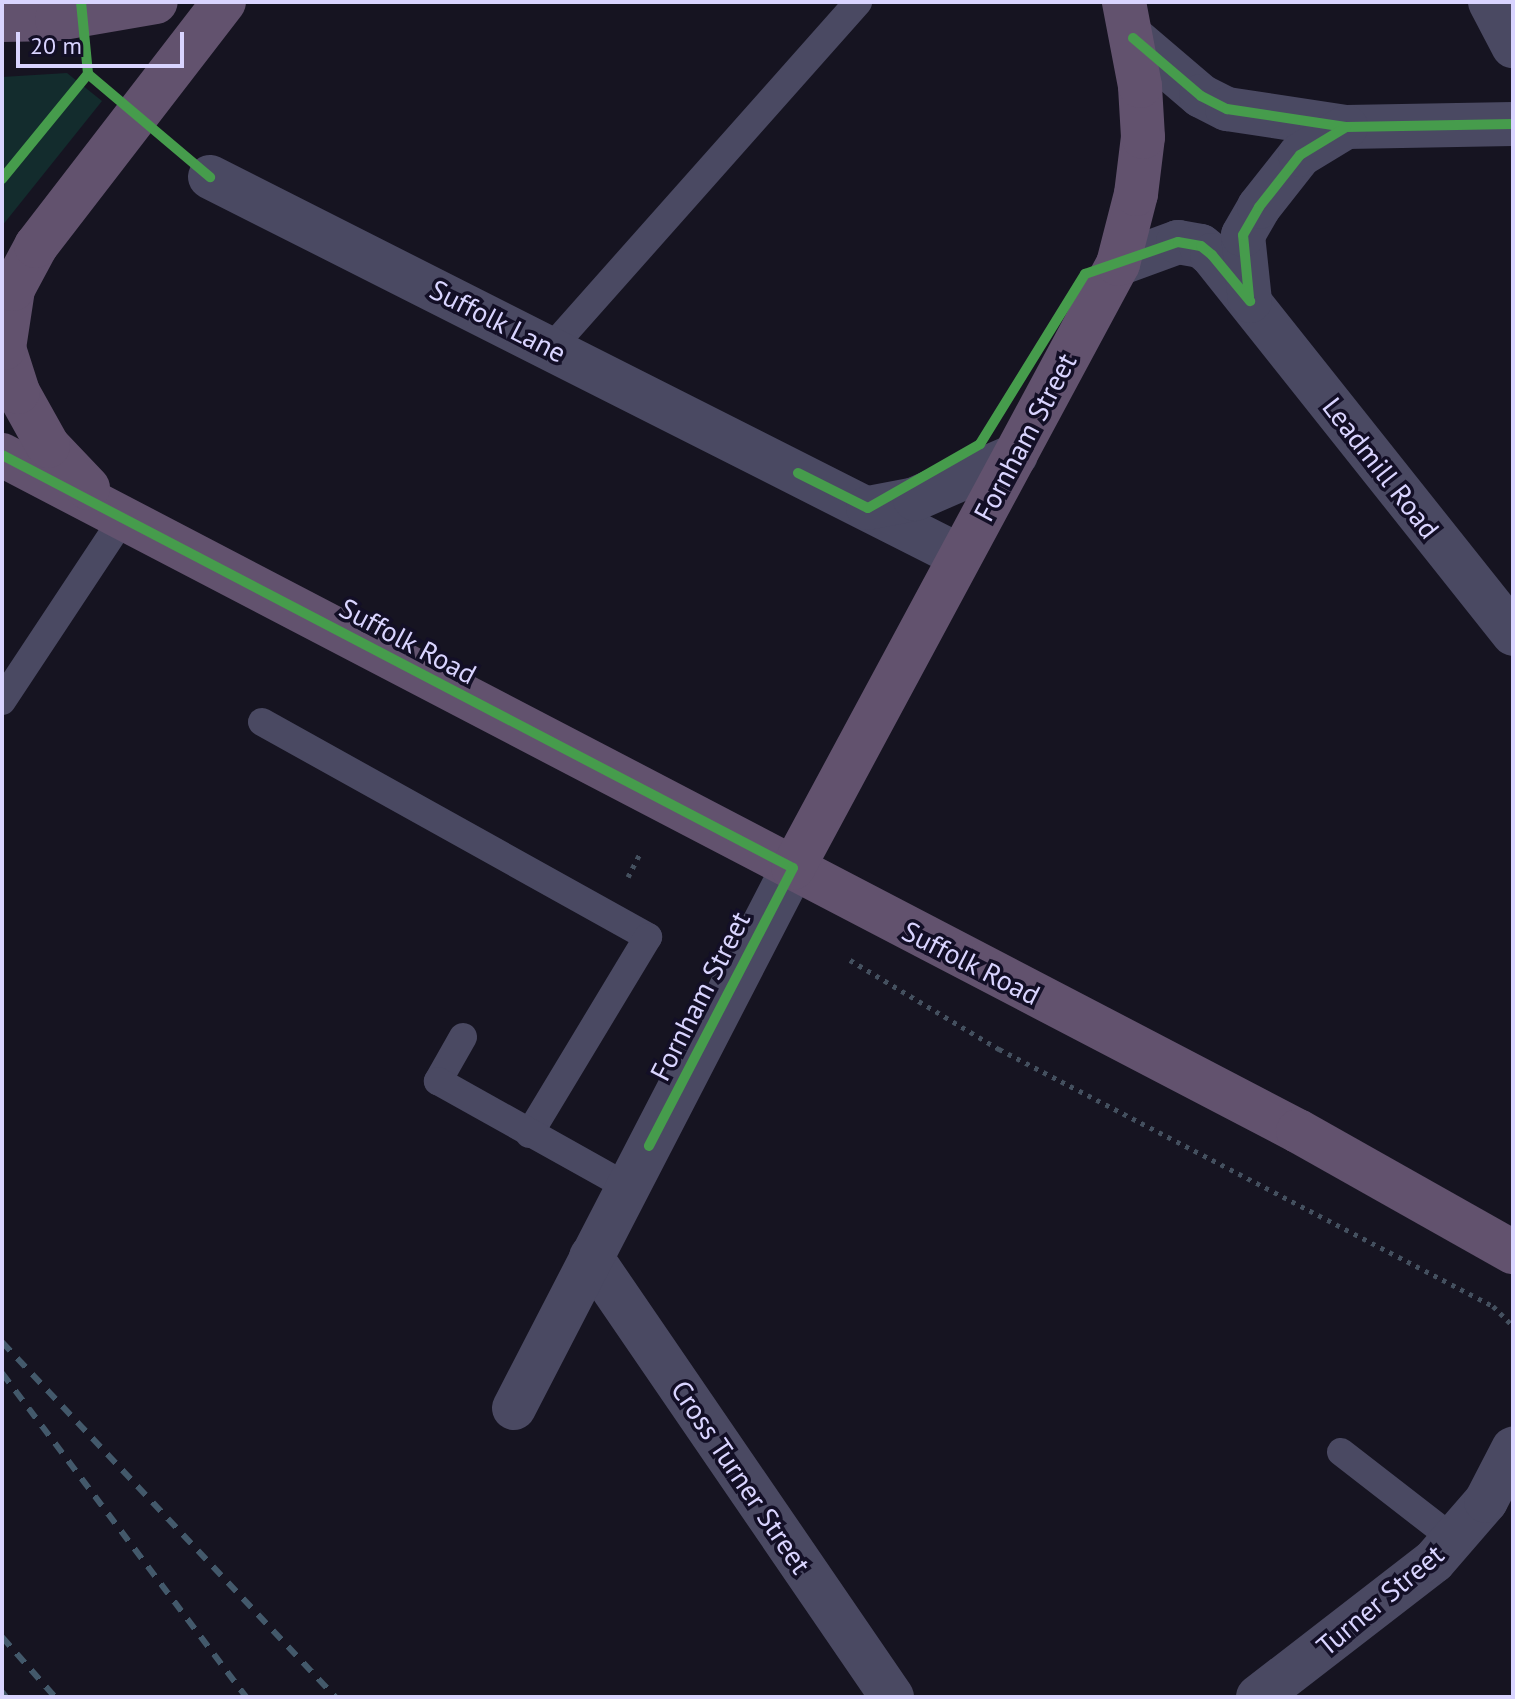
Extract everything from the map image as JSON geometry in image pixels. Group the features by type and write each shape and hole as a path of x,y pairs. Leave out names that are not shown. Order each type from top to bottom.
{"highway":[{"path":"2,20 57,19 156,2"},
{"path":"123,518 67,471 36,430 18,392 4,348 4,326 13,289 36,246 224,2"},
{"name":"Fornham Street","path":"793,868 1118,264 1136,194 1143,137 1128,20"},
{"name":"Suffolk Road","path":"2,455 1298,1131 1513,1252"}],"street":[{"path":"1490,2 1513,46"},
{"path":"1128,20 1201,96 1227,109 1346,127 1513,124"},
{"path":"1250,301 1243,235 1259,207 1300,155 1346,127"},
{"name":"Suffolk Lane","path":"210,177 552,347 960,556"},
{"name":"Leadmill Road","path":"1118,264 1178,242 1201,246 1250,301 1513,634"},
{"path":"868,508 915,499 1016,455"},
{"name":"Fornham Street","path":"514,1408 793,868"},
{"name":"Cross Turner Street","path":"591,1257 892,1697"},
{"name":"Turner Street","path":"1258,1697 1371,1614 1453,1539 1486,1501 1513,1449"}],"lane":[{"path":"552,347 858,2"},
{"path":"2,701 123,518"},
{"path":"262,722 545,890 648,937 529,1134"},
{"path":"463,1037 438,1081 628,1187"},
{"path":"1341,1452 1453,1539"}],"path":[{"path":"843,955 999,1049 1493,1306 1513,1326"}],"green space":[{"path":"67,73 102,101 2,226 2,77"}],"railway":[{"path":"2,1342 335,1697"},
{"path":"2,1373 246,1697"},
{"path":"2,1637 55,1697"},
{"path":"2,1692 6,1697"}],"cycle path":[{"path":"81,2 88,74 210,177"},
{"path":"1133,38 1201,96 1227,109 1346,127 1513,124"},
{"path":"2,179 88,74"},
{"path":"1249,297 1243,235 1259,207 1300,155 1346,127"},
{"path":"798,473 868,508 980,444 1085,274 1178,242 1201,246 1212,255 1250,301"},
{"path":"2,455 793,868 649,1146"}]}
